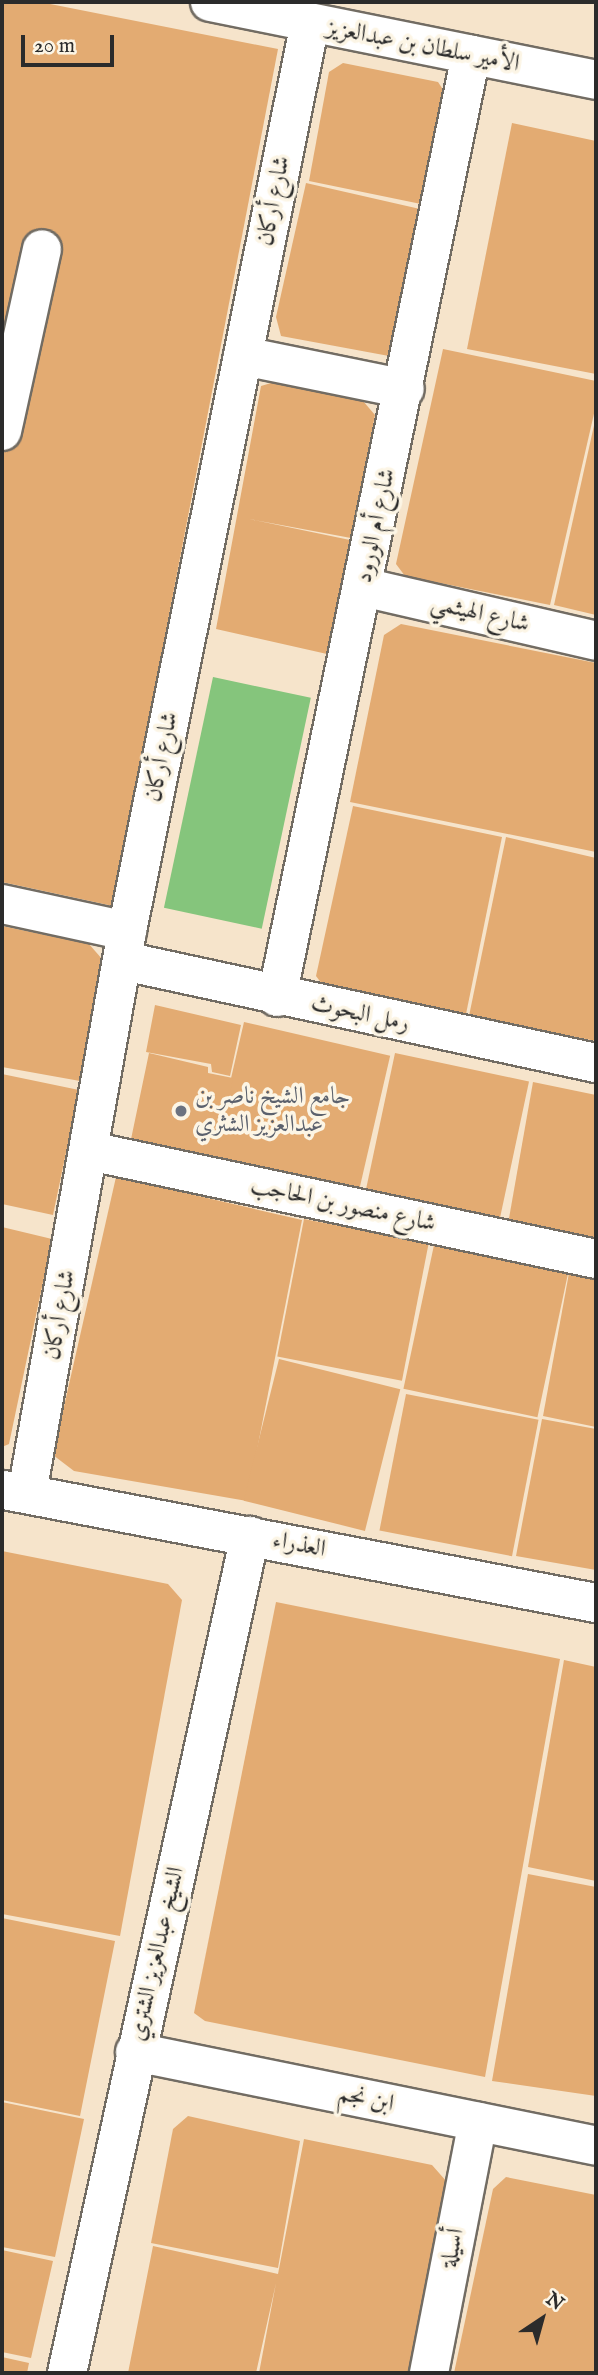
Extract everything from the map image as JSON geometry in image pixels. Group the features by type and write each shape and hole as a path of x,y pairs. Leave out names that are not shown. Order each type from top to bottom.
{"street":[{"name":"الأمير سلطان بن عبدالعزيز","path":"210,2 596,80"},
{"name":"شارع أركان","path":"15,1491 90,1151 126,946 310,23"},
{"name":"شارع أم الورود","path":"277,997 405,389 471,55"},
{"path":"2,431 42,249"},
{"path":"243,356 405,389"},
{"name":"شارع الهيثمي","path":"363,587 596,640"},
{"name":"رمل البحوث","path":"2,904 277,997 596,1063"},
{"name":"شارع منصور بن الحاجب","path":"90,1151 596,1259"},
{"name":"العذراء","path":"15,1491 596,1603"},
{"name":"الشيخ عبدالعزيز الشتري","path":"67,2373 135,2052 250,1536"},
{"name":"ابن نجم","path":"135,2052 596,2146"},
{"name":"أسيلة","path":"429,2373 478,2122"}],"green space":[{"path":"213,677 311,698 262,929 164,908"}],"building":[{"path":"2,2 40,2 278,49 113,906 2,882"},
{"path":"343,63 438,82 446,94 421,204 309,181 329,72"},
{"path":"512,123 596,141 596,374 467,349"},
{"path":"306,183 420,209 389,356 281,336 276,317"},
{"path":"443,349 596,381 596,405 550,605 405,576 396,564"},
{"path":"271,383 363,401 375,415 351,538 249,519 350,540 327,654 216,629 261,386"},
{"path":"596,421 596,615 554,605"},
{"path":"401,624 596,663 596,852 350,802 384,635"},
{"path":"353,806 502,837 466,1014 328,992 316,976"},
{"path":"506,837 596,858 596,1041 469,1016"},
{"path":"2,926 89,944 102,959 80,1081 2,1067"},
{"path":"155,1005 241,1025 230,1076 212,1072 211,1064 146,1052"},
{"path":"244,1022 390,1056 357,1198 211,1164"},
{"name":"جامع الشيخ ناصر بن عبدالعزيز الشثري","path":"149,1053 208,1067 208,1073 233,1078 216,1160 130,1144"},
{"path":"395,1053 529,1081 499,1223 365,1195"},
{"path":"2,1074 79,1090 53,1215 2,1204"},
{"path":"533,1082 596,1095 596,1244 508,1224"},
{"path":"116,1177 302,1220 247,1501 74,1471 53,1455"},
{"path":"304,1219 429,1243 402,1381 277,1356"},
{"path":"2,1227 52,1239 9,1444 2,1447"},
{"path":"434,1245 568,1273 537,1417 403,1389"},
{"path":"569,1273 596,1278 596,1427 543,1416"},
{"path":"279,1359 400,1389 365,1531 244,1501"},
{"path":"406,1394 539,1420 512,1556 379,1530"},
{"path":"542,1419 596,1429 596,1570 516,1556"},
{"path":"2,1551 168,1584 182,1600 120,1936 2,1914"},
{"path":"276,1602 560,1659 485,2077 205,2021 194,2013"},
{"path":"564,1660 596,1667 596,1881 528,1867"},
{"path":"528,1874 596,1887 596,2096 492,2081"},
{"path":"2,1918 115,1941 80,2116 2,2100"},
{"path":"2,2102 84,2119 55,2257 2,2247"},
{"path":"188,2116 300,2141 278,2268 151,2243 173,2129"},
{"path":"304,2139 432,2165 447,2182 411,2373 259,2373 276,2283 256,2373 128,2373 153,2246 278,2274"},
{"path":"506,2177 596,2195 596,2373 454,2373 493,2189"},
{"path":"2,2250 53,2261 31,2358 2,2352"},
{"path":"2,2357 29,2363 27,2373 2,2373"}],"place":[{"name":"جامع الشيخ ناصر بن عبدالعزيز الشثري","path":"181,1111"}]}
